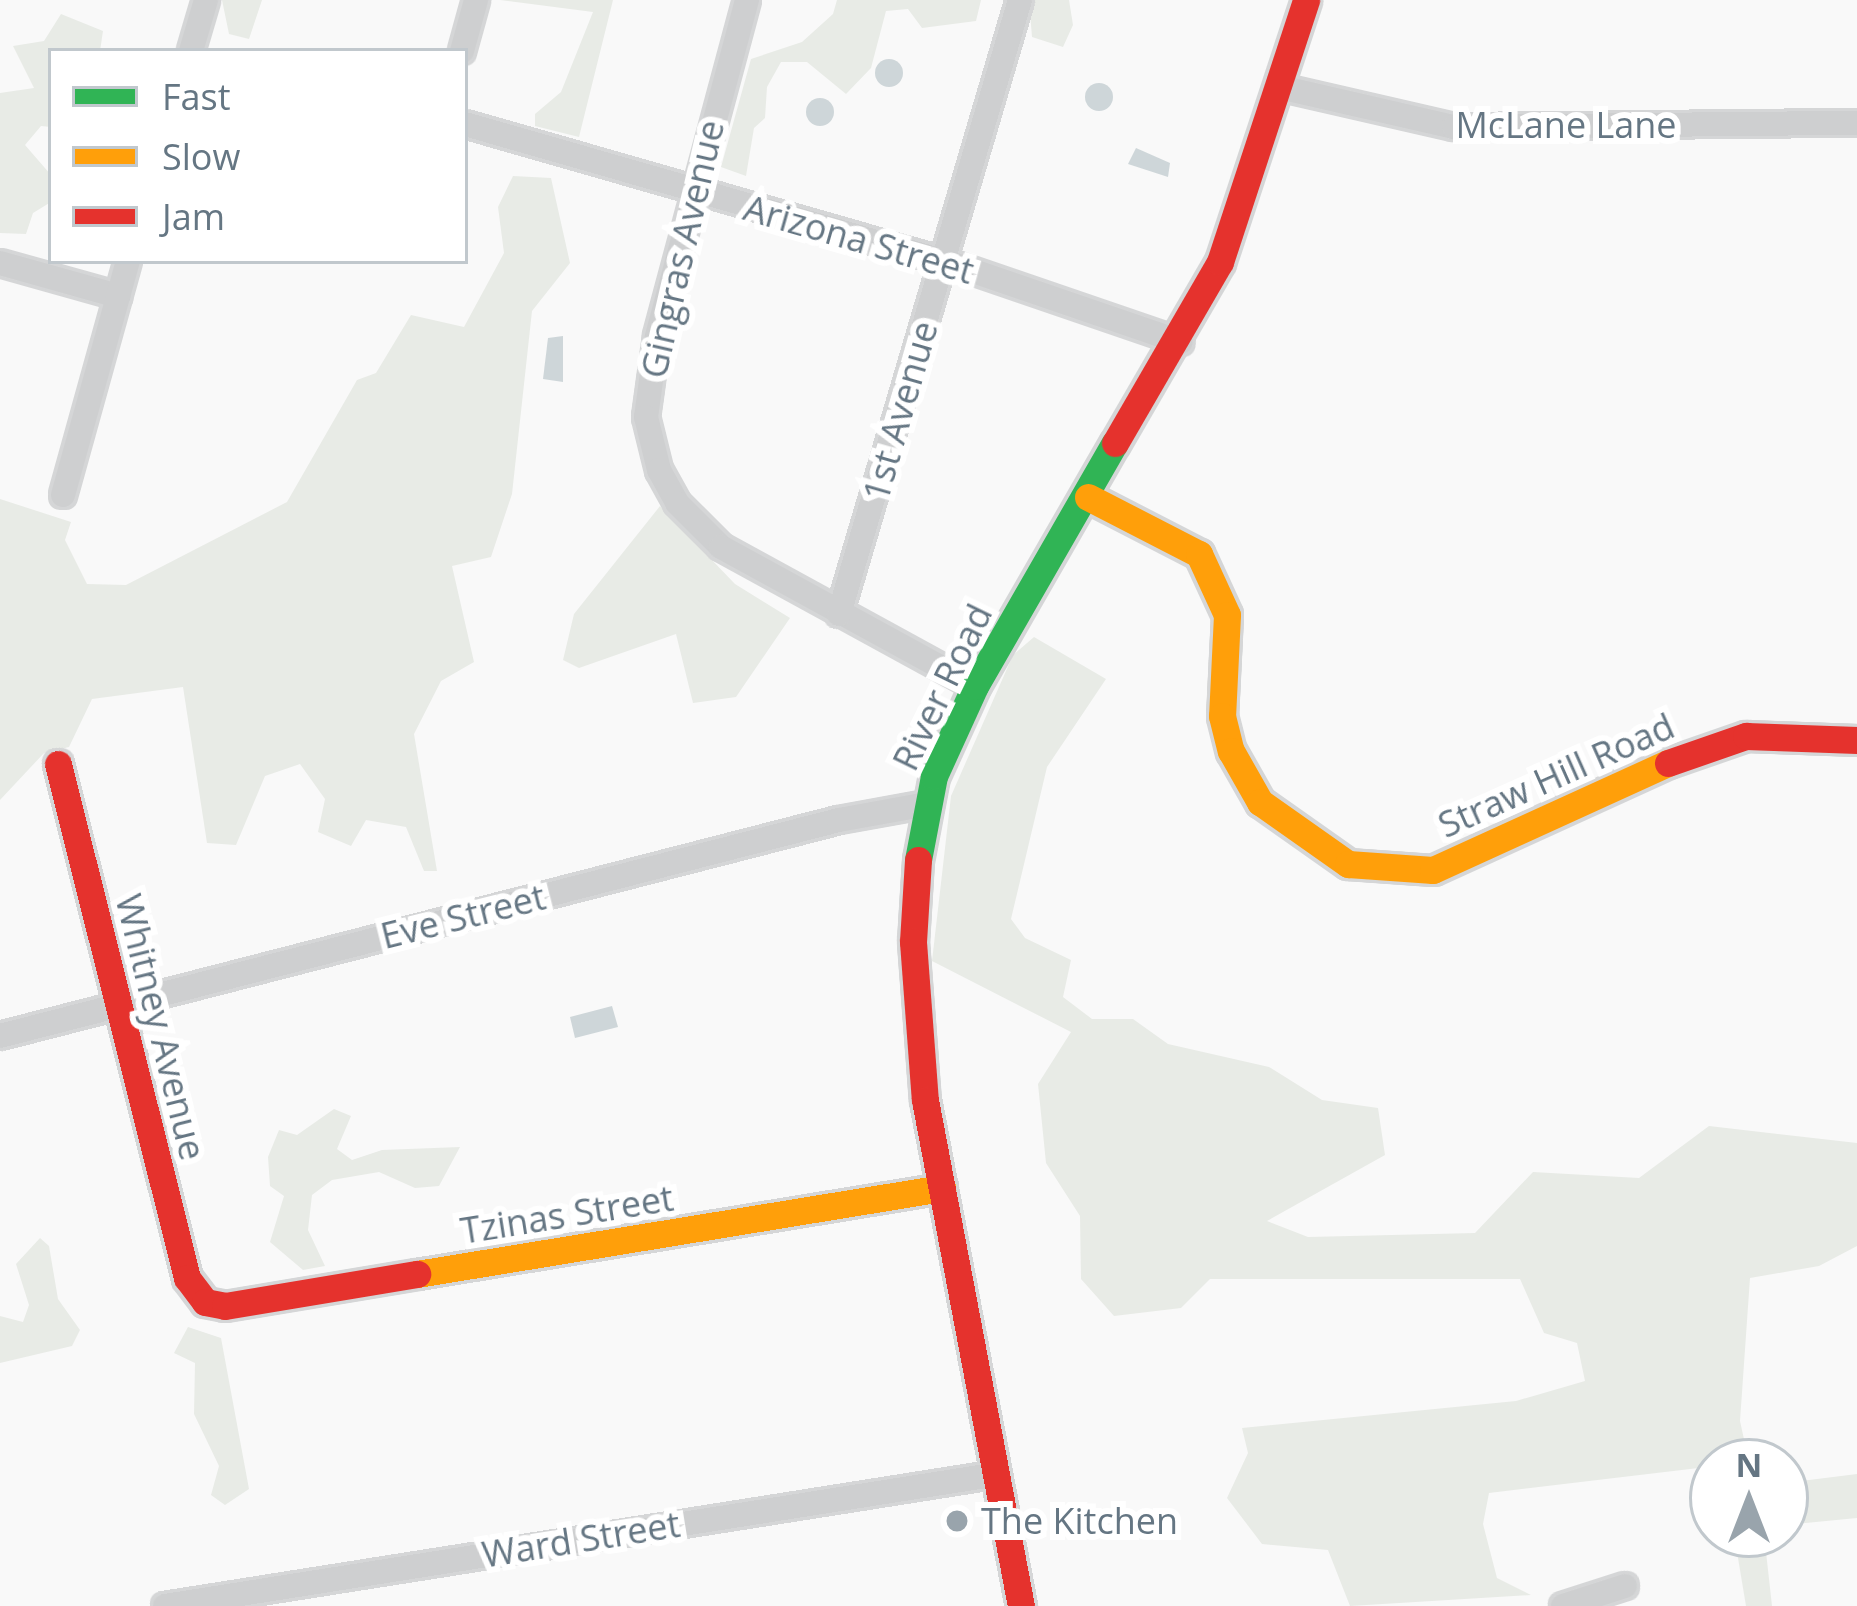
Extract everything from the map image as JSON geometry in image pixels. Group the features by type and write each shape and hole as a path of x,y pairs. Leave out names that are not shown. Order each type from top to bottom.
{"street":[{"path":"194,48 206,0"},
{"path":"463,48 476,0"},
{"name":"Gingras Avenue","path":"747,0 692,191 648,386 659,470 677,503 721,547 975,686"},
{"name":"1st Avenue","path":"839,614 1020,0"},
{"name":"River Road","path":"1021,1606 942,1188 914,995 914,896 927,804 975,686 1180,342 1238,217 1306,0"},
{"name":"McLane Lane","path":"1279,87 1454,127 1857,123"},
{"name":"Arizona Street","path":"468,125 944,261 1180,342"},
{"path":"0,263 118,296"},
{"path":"63,495 127,264"},
{"name":"Straw Hill Road","path":"1088,497 1199,554 1227,615 1222,716 1238,767 1287,827 1356,866 1433,870 1602,787 1746,736 1857,740"},
{"name":"Whitney Avenue","path":"58,764 187,1278 205,1302"},
{"name":"Eve Street","path":"0,1036 839,820 927,804"},
{"name":"Tzinas Street","path":"205,1302 226,1306 942,1188"},
{"name":"Ward Street","path":"165,1606 998,1474"},
{"path":"1563,1606 1624,1586"}],"shaded area":[{"path":"222,0 262,0 249,39 229,34"},
{"path":"500,0 613,0 579,137 535,126 535,114 561,92 593,12"},
{"path":"837,0 981,0 976,21 922,28 908,9 886,11 871,68 846,94 807,62 781,62 767,87 765,118 754,128 746,176 721,167 751,59 802,42 833,14"},
{"path":"1029,0 1069,0 1073,25 1063,47 1032,37"},
{"path":"61,14 103,31 100,48 48,48 48,127 41,126 25,145 48,172 48,204 33,213 26,234 0,233 0,93 34,88 13,46 44,41"},
{"path":"889,59 899,63 903,73 899,83 889,87 879,83 875,73 879,63"},
{"path":"1099,83 1109,87 1113,97 1109,107 1099,111 1089,107 1085,97 1089,87"},
{"path":"820,98 830,102 834,112 830,122 820,126 810,122 806,112 810,102"},
{"path":"1136,148 1170,163 1168,177 1128,164"},
{"path":"513,176 551,178 570,263 532,311 512,494 491,557 452,566 474,662 441,681 414,734 437,871 424,871 406,827 366,820 351,846 318,832 325,799 300,764 265,776 236,845 207,843 183,687 92,699 69,747 44,753 0,800 0,499 71,522 65,540 87,584 126,585 287,502 357,380 376,373 411,315 464,327 504,253 498,207"},
{"path":"563,336 563,382 543,379 548,338"},
{"path":"660,506 735,584 790,618 736,697 693,703 676,634 579,668 563,660 574,614"},
{"path":"1034,637 1106,679 1047,767 1011,919 1025,938 1071,960 1063,997 1092,1019 1133,1019 1168,1044 1269,1067 1322,1100 1378,1108 1385,1155 1267,1221 1308,1237 1475,1233 1533,1172 1639,1178 1709,1126 1857,1143 1857,1246 1819,1266 1750,1278 1740,1421 1744,1438 1689,1438 1689,1469 1489,1493 1483,1524 1497,1578 1531,1595 1350,1606 1328,1550 1262,1544 1227,1498 1248,1453 1242,1428 1516,1401 1585,1381 1577,1343 1544,1333 1520,1279 1210,1279 1181,1308 1114,1316 1081,1279 1080,1216 1046,1163 1038,1084 1071,1032 932,961 951,796 1013,655"},
{"path":"612,1006 618,1027 575,1038 570,1017"},
{"path":"334,1109 351,1116 337,1149 352,1160 382,1150 460,1147 439,1186 415,1188 379,1172 332,1180 312,1195 308,1230 325,1266 303,1270 270,1242 284,1196 270,1186 268,1157 279,1130 297,1135"},
{"path":"40,1238 49,1246 58,1299 80,1330 72,1346 0,1363 0,1316 23,1322 29,1305 16,1264"},
{"path":"188,1327 221,1338 249,1489 225,1505 211,1495 219,1466 194,1414 195,1363 174,1353"},
{"path":"1857,1474 1857,1518 1809,1523 1809,1480"},
{"path":"1738,1558 1767,1558 1772,1606 1746,1606"}],"traffic: fast":[{"path":"918,860 934,776 975,686 1115,443"}],"traffic: slow":[{"path":"1088,497 1199,554 1227,615 1222,716 1231,751 1260,802 1348,864 1433,870 1668,763"},
{"path":"417,1274 942,1188"}],"traffic: jam":[{"path":"1115,443 1220,262 1306,0"},
{"path":"1668,763 1746,736 1857,740"},
{"path":"58,764 187,1278 205,1302 225,1306 417,1274"},
{"path":"918,860 913,942 925,1100 1021,1606"}],"place":[{"name":"The Kitchen","path":"957,1521"}]}
